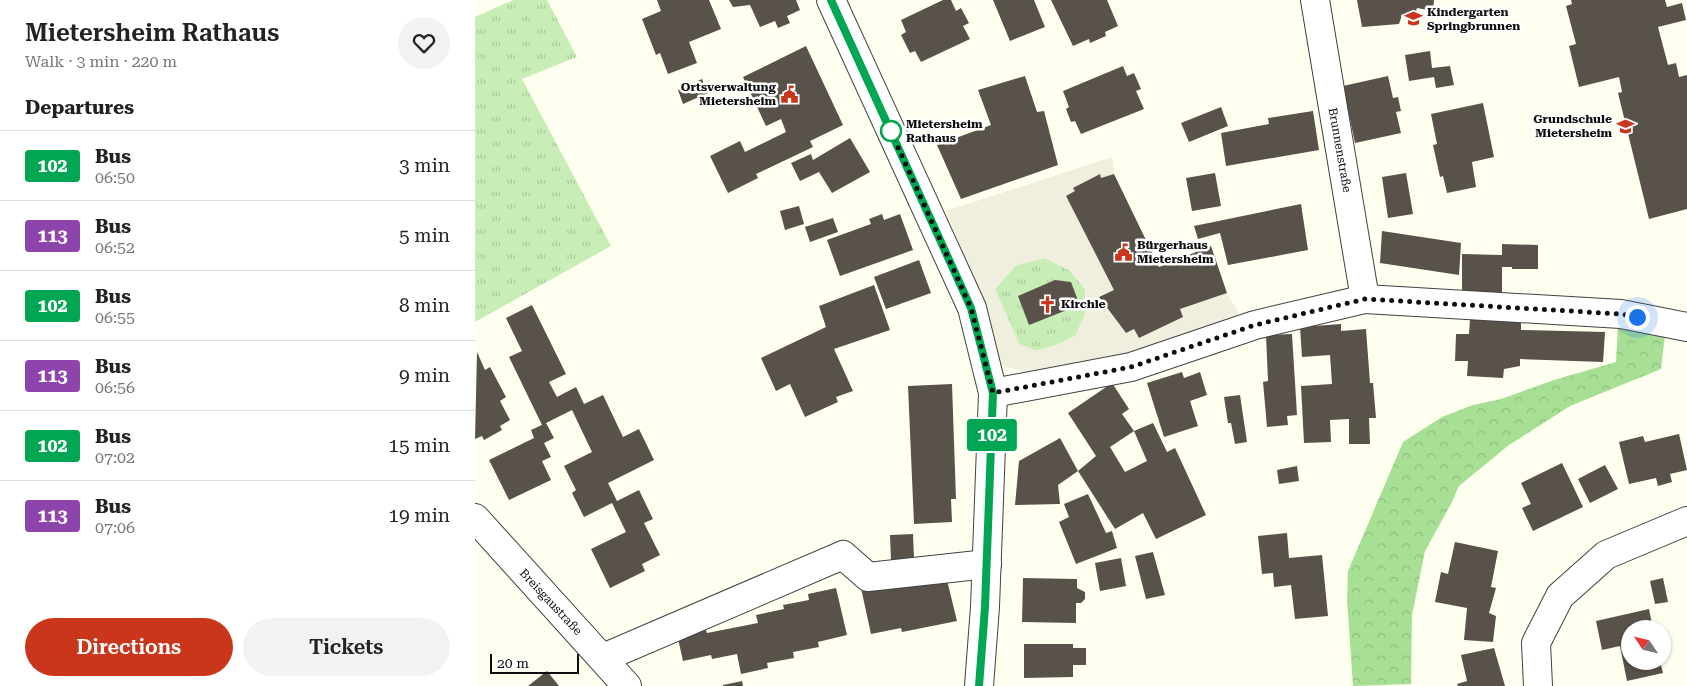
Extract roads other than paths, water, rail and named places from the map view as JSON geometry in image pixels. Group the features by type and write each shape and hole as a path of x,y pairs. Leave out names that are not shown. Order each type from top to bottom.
{"street":[{"path":"831,0 971,308 993,393 987,564 979,686"},
{"name":"Brunnenstraße","path":"1315,0 1365,299"},
{"path":"993,393 1131,367 1255,325 1365,299 1621,314 1687,327"},
{"name":"Breisgaustraße","path":"475,518 627,686"},
{"path":"1538,686 1536,643 1560,596 1606,555 1687,521"},
{"path":"603,658 843,556 869,577 987,564"}],"place":[{"name":"Kindergarten Springbrunnen","path":"1413,19"},
{"name":"Ortsverwaltung Mietersheim","path":"790,94"},
{"name":"Grundschule Mietersheim","path":"1626,126"},
{"name":"Mietersheim Rathaus","path":"891,131"},
{"name":"Bürgerhaus Mietersheim","path":"1123,252"},
{"name":"Kirchle","path":"1047,304"}]}
